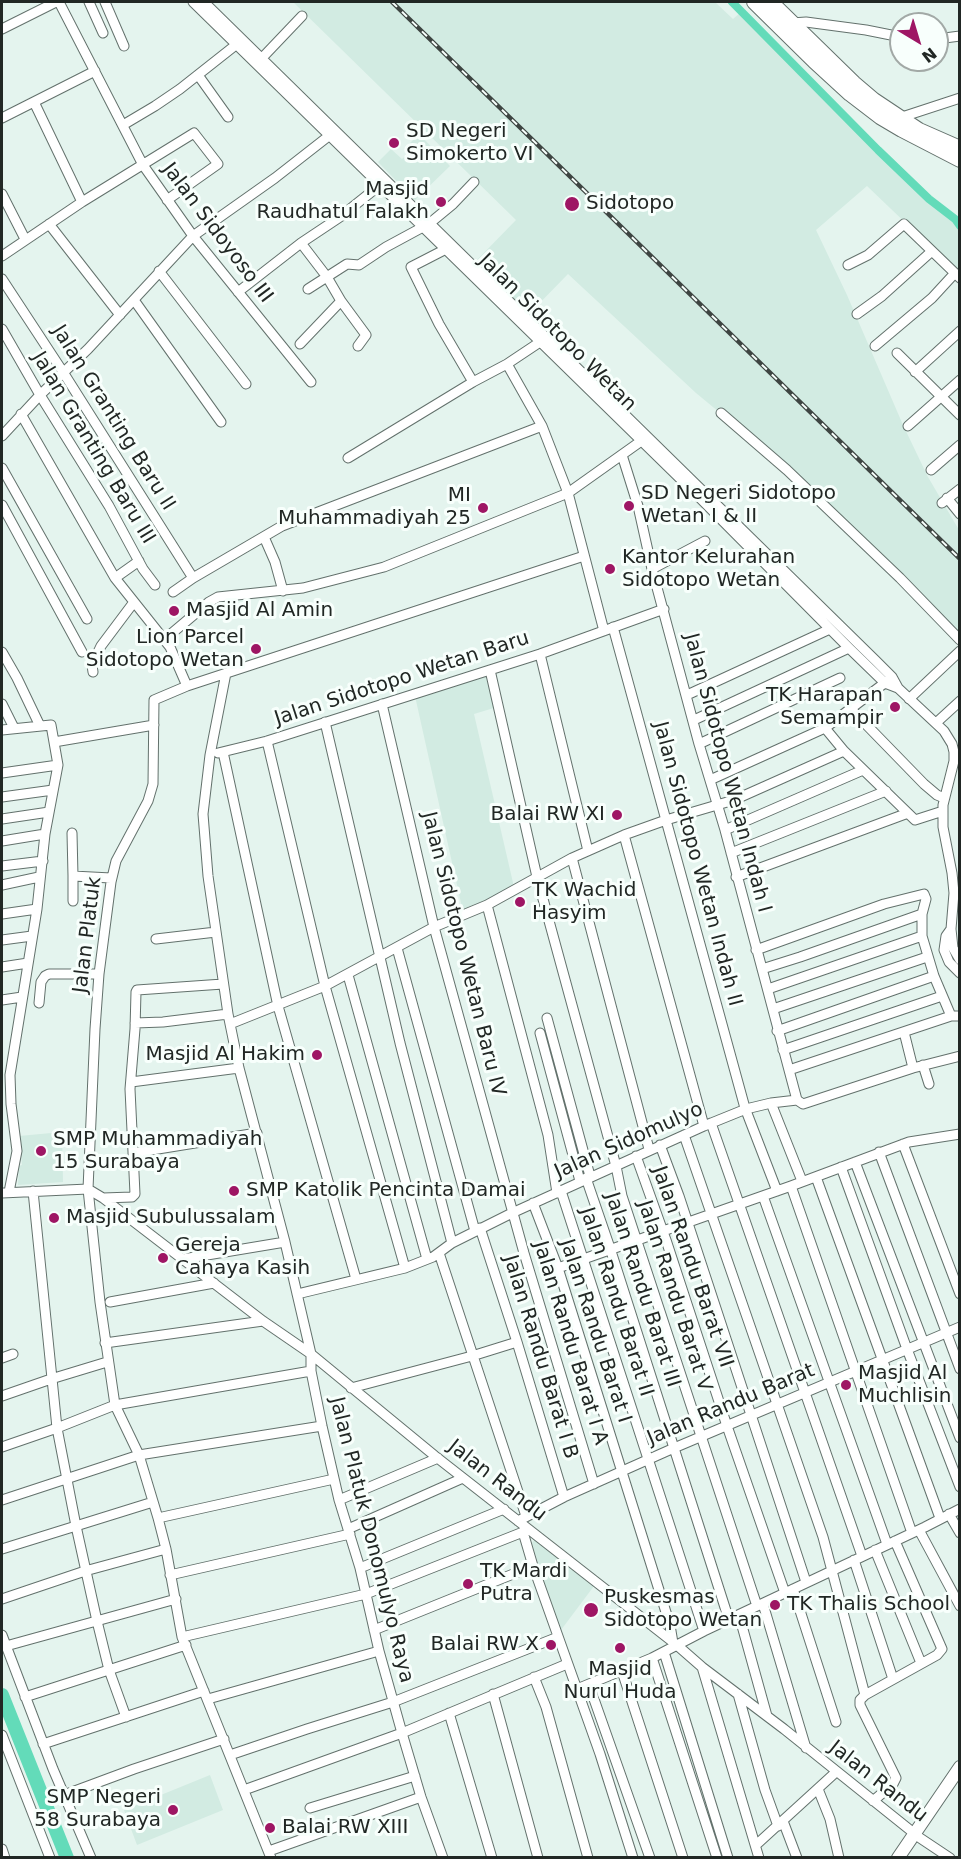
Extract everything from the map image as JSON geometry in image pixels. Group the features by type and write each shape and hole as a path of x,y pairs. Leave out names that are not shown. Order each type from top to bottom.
{"highway":[{"path":"754,2 836,81 930,146 960,160"},
{"path":"771,2 894,120 960,148"}],"main road":[{"path":"898,1857 960,1767"}],"street":[{"path":"2,29 58,2"},
{"name":"Jalan Sidoyoso III","path":"58,2 143,165 193,236 311,382"},
{"path":"89,2 103,33"},
{"path":"105,2 124,46"},
{"name":"Jalan Sidotopo Wetan","path":"193,2 524,315 830,629 849,648 889,680"},
{"name":"Jalan Sidotopo Wetan","path":"204,2 262,58 330,135 380,185 427,225 446,249 540,342 644,439 889,680 956,741 958,762"},
{"path":"262,58 302,16"},
{"path":"792,23 806,21 889,35"},
{"path":"123,125 155,106 237,44"},
{"path":"2,118 95,71"},
{"path":"198,75 228,117"},
{"path":"894,120 960,98"},
{"path":"34,102 82,202"},
{"path":"919,130 916,120 928,108"},
{"path":"2,255 192,133 196,134 218,164 167,200"},
{"path":"2,436 193,236 275,178 330,135"},
{"path":"308,290 347,264 359,265 386,247 427,225 453,204 474,182"},
{"path":"238,292 380,185"},
{"path":"2,194 26,239"},
{"path":"49,224 120,315"},
{"path":"848,265 868,255 902,225 906,225 958,276 875,346"},
{"path":"301,243 366,335 358,346"},
{"path":"446,249 412,267 439,324 473,382"},
{"path":"857,314 882,296 932,251"},
{"path":"159,271 246,384"},
{"name":"Jalan Granting Baru II","path":"2,279 193,578"},
{"path":"134,300 221,422"},
{"path":"300,344 341,301"},
{"name":"Jalan Granting Baru III","path":"2,328 154,585"},
{"path":"915,372 960,331"},
{"path":"348,458 540,342"},
{"path":"897,353 960,415"},
{"name":"Jalan Sidotopo Wetan Indah II","path":"507,364 542,426 568,493 584,556 609,629 666,820 746,1110 777,1191"},
{"path":"908,426 960,380"},
{"path":"721,413 805,487 900,578 960,640"},
{"path":"21,414 115,578 165,639 187,686"},
{"path":"173,592 282,526 542,426"},
{"path":"165,639 213,599 303,588 384,567 568,493 644,439"},
{"path":"931,470 960,445"},
{"name":"Jalan Sidotopo Wetan Indah I","path":"622,455 638,506 652,569 797,1100"},
{"path":"2,468 87,619"},
{"path":"960,489 945,500 960,514"},
{"path":"2,504 82,652"},
{"path":"264,537 275,562 283,591"},
{"path":"652,569 705,541"},
{"name":"Jalan Platuk","path":"270,1854 184,1641 158,1518 139,1455 115,1405 107,1362 88,1189 99,974 111,878 116,861 148,801 153,784 154,699 226,673 584,556"},
{"path":"115,578 139,561"},
{"path":"93,672 92,665 101,646 134,602"},
{"name":"Jalan Sidotopo Wetan Baru","path":"210,755 267,741 540,654 664,609"},
{"path":"687,695 830,629"},
{"path":"694,720 849,648"},
{"path":"909,699 960,651"},
{"path":"2,652 40,726"},
{"path":"540,654 588,851"},
{"name":"Jalan Randu Barat V","path":"490,670 537,877 616,1166 622,1196 806,1748"},
{"path":"226,673 210,755 203,814 208,876 223,984 239,1068 285,1242 310,1354"},
{"path":"699,744 840,678"},
{"path":"710,780 825,728 889,680"},
{"path":"936,723 960,701"},
{"path":"2,704 14,728"},
{"name":"Jalan Sidotopo Wetan Baru IV","path":"382,704 435,927 512,1213"},
{"path":"851,710 924,784 944,798"},
{"path":"325,722 400,1043 452,1243"},
{"path":"2,730 51,725 58,765 45,834 37,909 10,1075 17,1151 5,1193 88,1189"},
{"path":"54,742 154,725"},
{"path":"825,728 844,751 915,820 943,811"},
{"path":"267,741 325,986 405,1268"},
{"path":"230,1024 348,975 435,927 487,905 572,858 624,835 734,800 844,751"},
{"path":"223,752 278,1006 356,1279"},
{"path":"958,762 944,798 943,827 954,893 953,948 960,960"},
{"path":"2,773 58,765"},
{"path":"725,830 863,770"},
{"path":"2,796 53,790"},
{"path":"731,853 886,791"},
{"path":"2,819 49,812"},
{"path":"736,877 908,813"},
{"path":"72,833 73,901"},
{"path":"2,841 45,834"},
{"path":"624,835 707,1124 739,1205 804,1393 858,1558 893,1679"},
{"path":"572,858 649,1149"},
{"path":"2,866 43,861"},
{"path":"74,876 111,878"},
{"path":"2,885 39,878"},
{"path":"756,950 884,904 922,894 926,899 922,914 922,936 927,957 942,996 956,1016 789,1070"},
{"name":"Jalan Randu Barat II","path":"487,905 548,1135 559,1192 704,1631"},
{"path":"2,914 37,909"},
{"path":"762,969 922,914"},
{"path":"156,939 216,932"},
{"path":"952,934 944,950 949,962 960,973"},
{"path":"2,940 32,936"},
{"path":"768,990 922,936"},
{"name":"Jalan Randu Barat I B","path":"397,948 477,1229 517,1342 564,1497"},
{"path":"773,1009 927,957"},
{"path":"2,967 28,963"},
{"path":"39,1003 41,982 45,976 99,974"},
{"path":"348,975 427,1259"},
{"path":"777,1031 934,976"},
{"path":"103,1198 132,1197 135,1194 130,1089 137,990 223,984"},
{"path":"783,1050 942,996"},
{"path":"2,1000 22,997"},
{"path":"135,1023 228,1014"},
{"path":"547,1018 585,1179"},
{"path":"904,1032 918,1066 929,1084"},
{"path":"540,1033 585,1179"},
{"name":"Jalan Sidomulyo","path":"297,1294 405,1268 427,1259 477,1229 707,1124 771,1103 797,1100 803,1104 809,1103 918,1066 960,1056"},
{"path":"131,1082 239,1068"},
{"path":"771,1103 802,1181"},
{"path":"133,1153 257,1133"},
{"path":"558,1268 816,1178 903,1144 960,1134"},
{"path":"684,1135 823,1538 866,1695"},
{"path":"903,1144 960,1294"},
{"path":"660,1145 688,1223 806,1582"},
{"path":"879,1152 960,1369"},
{"name":"Jalan Randu Barat VII","path":"636,1156 727,1426 836,1722"},
{"path":"855,1162 960,1438"},
{"path":"841,1167 960,1487"},
{"path":"816,1178 883,1360 945,1516 960,1533"},
{"name":"Jalan Randu Barat III","path":"585,1179 610,1248 729,1620"},
{"path":"791,1186 915,1531 960,1606"},
{"name":"Jalan Randu","path":"88,1189 310,1354 463,1478 504,1509 522,1519 526,1531 675,1644 915,1834 950,1857"},
{"path":"33,1191 57,1428 97,1621 109,1670 126,1717"},
{"path":"763,1196 829,1383 891,1543 942,1647 939,1652 860,1700 860,1706 896,1778 891,1786 873,1801"},
{"name":"Jalan Randu Barat I","path":"533,1203 558,1268 675,1644"},
{"name":"Jalan Randu Barat I A","path":"512,1213 594,1484"},
{"path":"183,1259 285,1242"},
{"path":"440,1253 522,1519"},
{"path":"110,1302 214,1283"},
{"path":"105,1343 263,1321"},
{"name":"Jalan Randu Barat","path":"522,1519 564,1497 674,1448 960,1327"},
{"path":"351,1388 517,1342"},
{"path":"2,1358 13,1354"},
{"name":"Jalan Platuk Donomulyo Raya","path":"310,1354 311,1371 339,1500 360,1568 379,1651 402,1734 421,1797 443,1857"},
{"path":"2,1396 51,1378 107,1362"},
{"path":"2,1447 115,1405 311,1371"},
{"path":"2,1500 139,1455 322,1426"},
{"path":"339,1500 438,1458"},
{"path":"170,1575 349,1532 463,1478"},
{"path":"158,1518 334,1479"},
{"path":"2,1549 153,1502"},
{"path":"360,1568 504,1509"},
{"path":"577,1689 652,1658 675,1644 960,1509"},
{"path":"25,1697 109,1670 184,1641 366,1594 526,1531 533,1566 610,1784 633,1857"},
{"path":"2,1599 86,1571 166,1549"},
{"path":"875,1550 921,1663"},
{"path":"374,1630 533,1566"},
{"path":"6,1646 176,1599"},
{"path":"739,1615 767,1716"},
{"path":"2,1635 43,1744 91,1857"},
{"path":"230,1755 393,1702 558,1637"},
{"path":"43,1744 126,1717 379,1651"},
{"path":"664,1652 728,1857"},
{"path":"652,1658 717,1857"},
{"path":"244,1790 402,1734 567,1664"},
{"path":"702,1667 759,1857"},
{"path":"622,1671 684,1857"},
{"path":"534,1677 546,1707 588,1857"},
{"path":"589,1685 650,1857"},
{"path":"493,1694 538,1857"},
{"path":"738,1694 765,1790 797,1857"},
{"path":"449,1713 492,1857"},
{"path":"2,1736 50,1857"},
{"path":"64,1795 224,1739"},
{"path":"756,1845 836,1772"},
{"path":"310,1808 415,1776"},
{"path":"818,1789 830,1820 839,1857"},
{"path":"270,1854 421,1797"},
{"path":"2,1849 5,1857"}],"shaded area":[{"path":"293,2 715,2 733,19 741,12 959,223 959,274 867,186 816,230 847,295 903,425 928,477 959,530 959,638 799,478 696,393 568,274 528,315 475,262 516,220"},
{"path":"419,134 450,166 415,200 378,162 391,149 402,159 411,151 407,146"},
{"path":"489,676 497,707 474,714 514,887 463,912 415,696"},
{"name":"SMP Muhammadiyah 15 Surabaya","path":"62,1132 63,1182 18,1185 19,1166 22,1165 19,1136"},
{"path":"535,1539 594,1586 558,1634 532,1543"},
{"name":"SMP Negeri 58 Surabaya","path":"210,1775 223,1810 137,1845 124,1810"}],"waterway":[{"path":"732,2 878,150 960,226"},
{"path":"2,1695 67,1858"}],"railway":[{"path":"392,2 960,559"}],"place":[{"name":"SD Negeri Simokerto VI","path":"394,143"},
{"name":"Masjid Raudhatul Falakh","path":"441,202"},
{"name":"Sidotopo","path":"572,204"},
{"name":"SD Negeri Sidotopo Wetan I & II","path":"629,506"},
{"name":"MI Muhammadiyah 25","path":"483,508"},
{"name":"Kantor Kelurahan Sidotopo Wetan","path":"610,569"},
{"name":"Masjid Al Amin","path":"174,611"},
{"name":"Lion Parcel Sidotopo Wetan","path":"256,649"},
{"name":"TK Harapan Semampir","path":"895,707"},
{"name":"Balai RW XI","path":"617,815"},
{"name":"TK Wachid Hasyim","path":"520,902"},
{"name":"Masjid Al Hakim","path":"317,1055"},
{"name":"SMP Muhammadiyah 15 Surabaya","path":"41,1151"},
{"name":"SMP Katolik Pencinta Damai","path":"234,1191"},
{"name":"Masjid Subulussalam","path":"54,1218"},
{"name":"Gereja Cahaya Kasih","path":"163,1258"},
{"name":"Masjid Al Muchlisin","path":"846,1385"},
{"name":"TK Mardi Putra","path":"468,1584"},
{"name":"TK Thalis School","path":"775,1605"},
{"name":"Puskesmas Sidotopo Wetan","path":"591,1610"},
{"name":"Balai RW X","path":"551,1645"},
{"name":"Masjid Nurul Huda","path":"620,1648"},
{"name":"SMP Negeri 58 Surabaya","path":"173,1810"},
{"name":"Balai RW XIII","path":"270,1828"}]}
